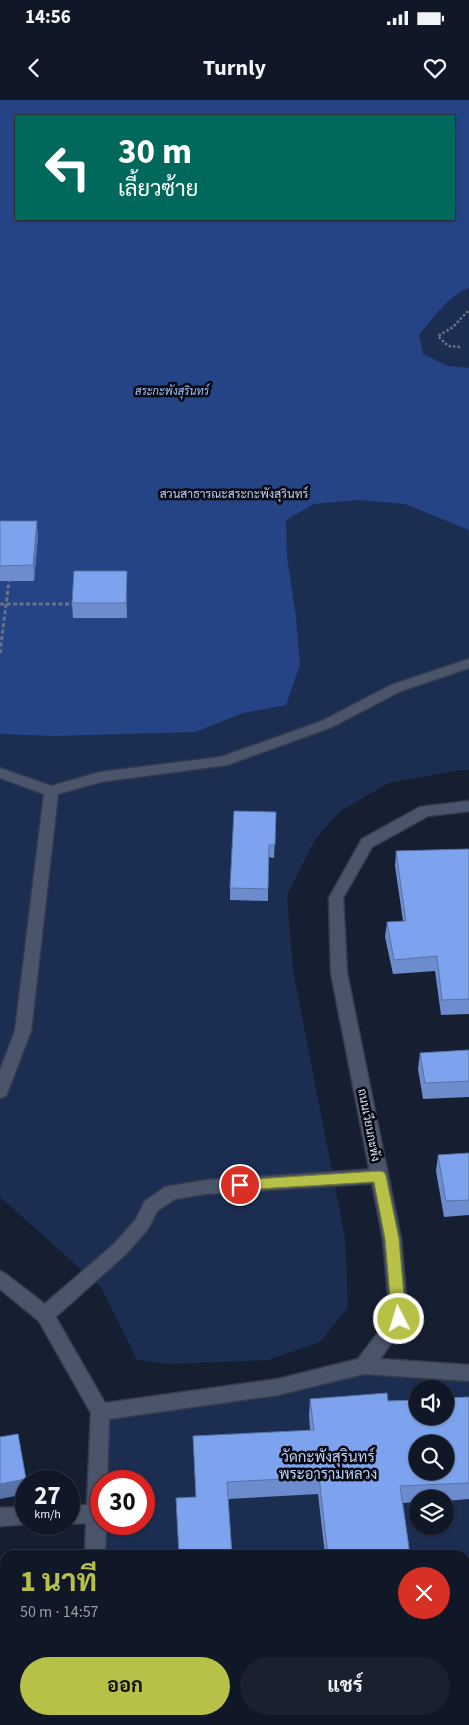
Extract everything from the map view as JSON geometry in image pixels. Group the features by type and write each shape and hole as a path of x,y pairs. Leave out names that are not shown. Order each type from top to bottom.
{"street":[{"path":"0,773 51,791 100,778 222,762 327,724 396,688 469,663"},
{"path":"0,1092 23,1031 51,791"},
{"name":"ถนนเวียนกะพัง","path":"364,1366 399,1319 392,1239 340,973 336,898 367,844 426,811 469,806"},
{"path":"45,1315 120,1249 142,1224 151,1206 171,1192 206,1186 379,1176"},
{"path":"0,1279 45,1315 100,1412 97,1470"},
{"path":"100,1412 278,1387 364,1366 469,1373"},
{"path":"0,1517 15,1516"},
{"path":"95,1535 95,1550"}],"path":[{"path":"460,347 448,346 438,336 453,327 469,310"},
{"path":"0,653 9,581"},
{"path":"0,604 74,604"}],"green space":[{"name":"สวนสาธารณะสระกะพังสุรินทร์","path":"0,100 469,100 469,770 389,783 340,811 315,840 287,895 293,970 345,1238 348,1307 320,1342 268,1360 170,1364 137,1360 101,1287 0,1197"},
{"name":"วัดกะพังสุรินทร์ พระอารามหลวง","path":"364,1366 469,1373 469,1550 94,1550 95,1535 155,1535 155,1470 98,1470 100,1412"}],"water":[{"name":"สระกะพังสุรินทร์","path":"0,100 469,100 469,288 454,296 419,335 423,354 448,366 469,368 469,530 405,504 357,500 314,504 286,520 287,557 296,617 300,665 286,705 243,713 195,732 55,736 0,734"}],"building":[{"path":"0,521 37,521 33,565 0,566"},
{"path":"74,571 127,571 126,603 72,603"},
{"path":"234,811 276,812 275,845 269,845 268,889 230,888"},
{"path":"469,849 469,999 442,1000 437,956 394,960 387,922 406,921 396,851"},
{"path":"469,1050 469,1081 425,1083 420,1053"},
{"path":"469,1153 469,1200 446,1201 438,1155"},
{"path":"387,1393 388,1401 409,1400 409,1425 454,1425 454,1398 469,1397 469,1483 400,1486 409,1550 327,1550 319,1477 227,1482 232,1550 179,1550 176,1498 196,1497 193,1436 314,1430 310,1399"},
{"path":"18,1434 24,1470 15,1470 15,1481 0,1484 0,1437"}],"route":[{"path":"240,1185 379,1176 392,1239 399,1319"}]}
